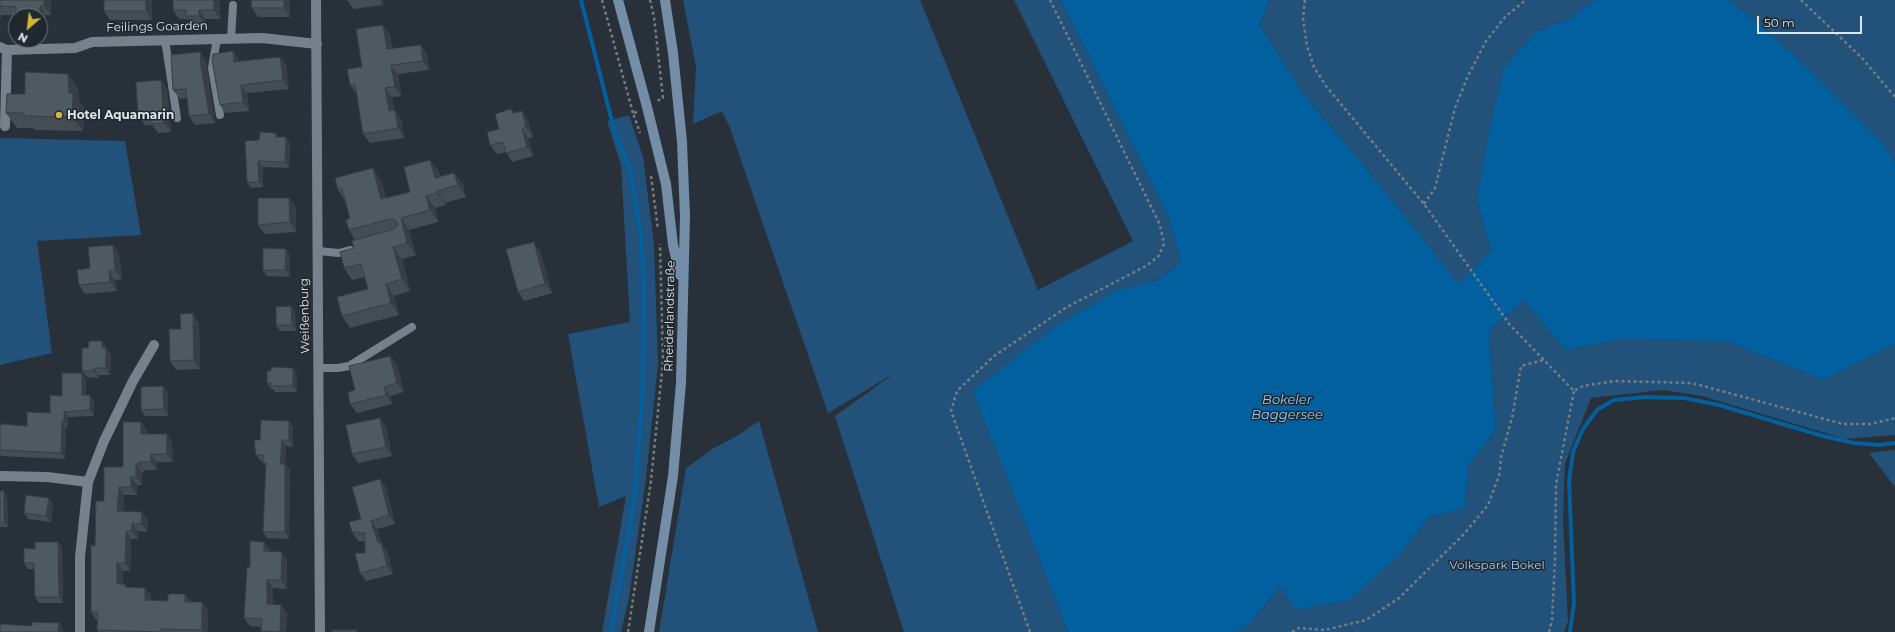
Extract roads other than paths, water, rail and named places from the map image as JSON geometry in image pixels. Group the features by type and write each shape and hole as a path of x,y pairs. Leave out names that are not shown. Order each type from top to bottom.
{"main road":[{"path":"618,0 666,184 673,246 683,289"},
{"name":"Rheiderlandstraße","path":"649,632 673,476 682,383 685,216 682,142 674,53 665,0"}],"street":[{"name":"Weißenburg","path":"316,0 320,632"},
{"name":"Feilings Goarden","path":"4,48 75,48 92,42 231,38 262,38 317,44"},
{"path":"4,48 5,126"},
{"path":"80,632 80,557 88,482 104,442 133,381 154,345"},
{"path":"0,476 47,477 88,482"}],"lane":[{"path":"231,38 233,5"},
{"path":"217,39 212,68 220,115"},
{"path":"165,40 177,118"},
{"path":"318,251 339,252 362,246"},
{"path":"319,368 338,368 349,366 412,327"}],"water":[{"name":"Bokeler Baggersee","path":"1061,0 1269,0 1260,25 1302,92 1366,168 1459,284 1491,251 1477,201 1487,143 1504,68 1537,31 1568,19 1594,0 1730,0 1802,62 1887,147 1895,163 1895,344 1823,380 1726,341 1617,340 1566,350 1524,301 1489,330 1496,430 1468,466 1465,508 1428,518 1403,551 1350,600 1296,609 1280,587 1249,625 1236,632 1067,632 1059,607 973,391 1055,327 1118,290 1161,279 1181,261 1167,213"}],"waterway":[{"path":"581,0 614,129 631,173 641,235 644,293 642,404 634,501 611,632"},
{"path":"1570,632 1574,603 1569,481 1573,452 1583,429 1597,410 1614,400 1645,397 1684,398 1719,405 1823,436 1854,443 1879,445 1895,443"}],"place":[{"name":"Hotel Aquamarin","path":"59,115"}],"park label":[{"name":"Volkspark Bokel","path":"1497,565"}]}
